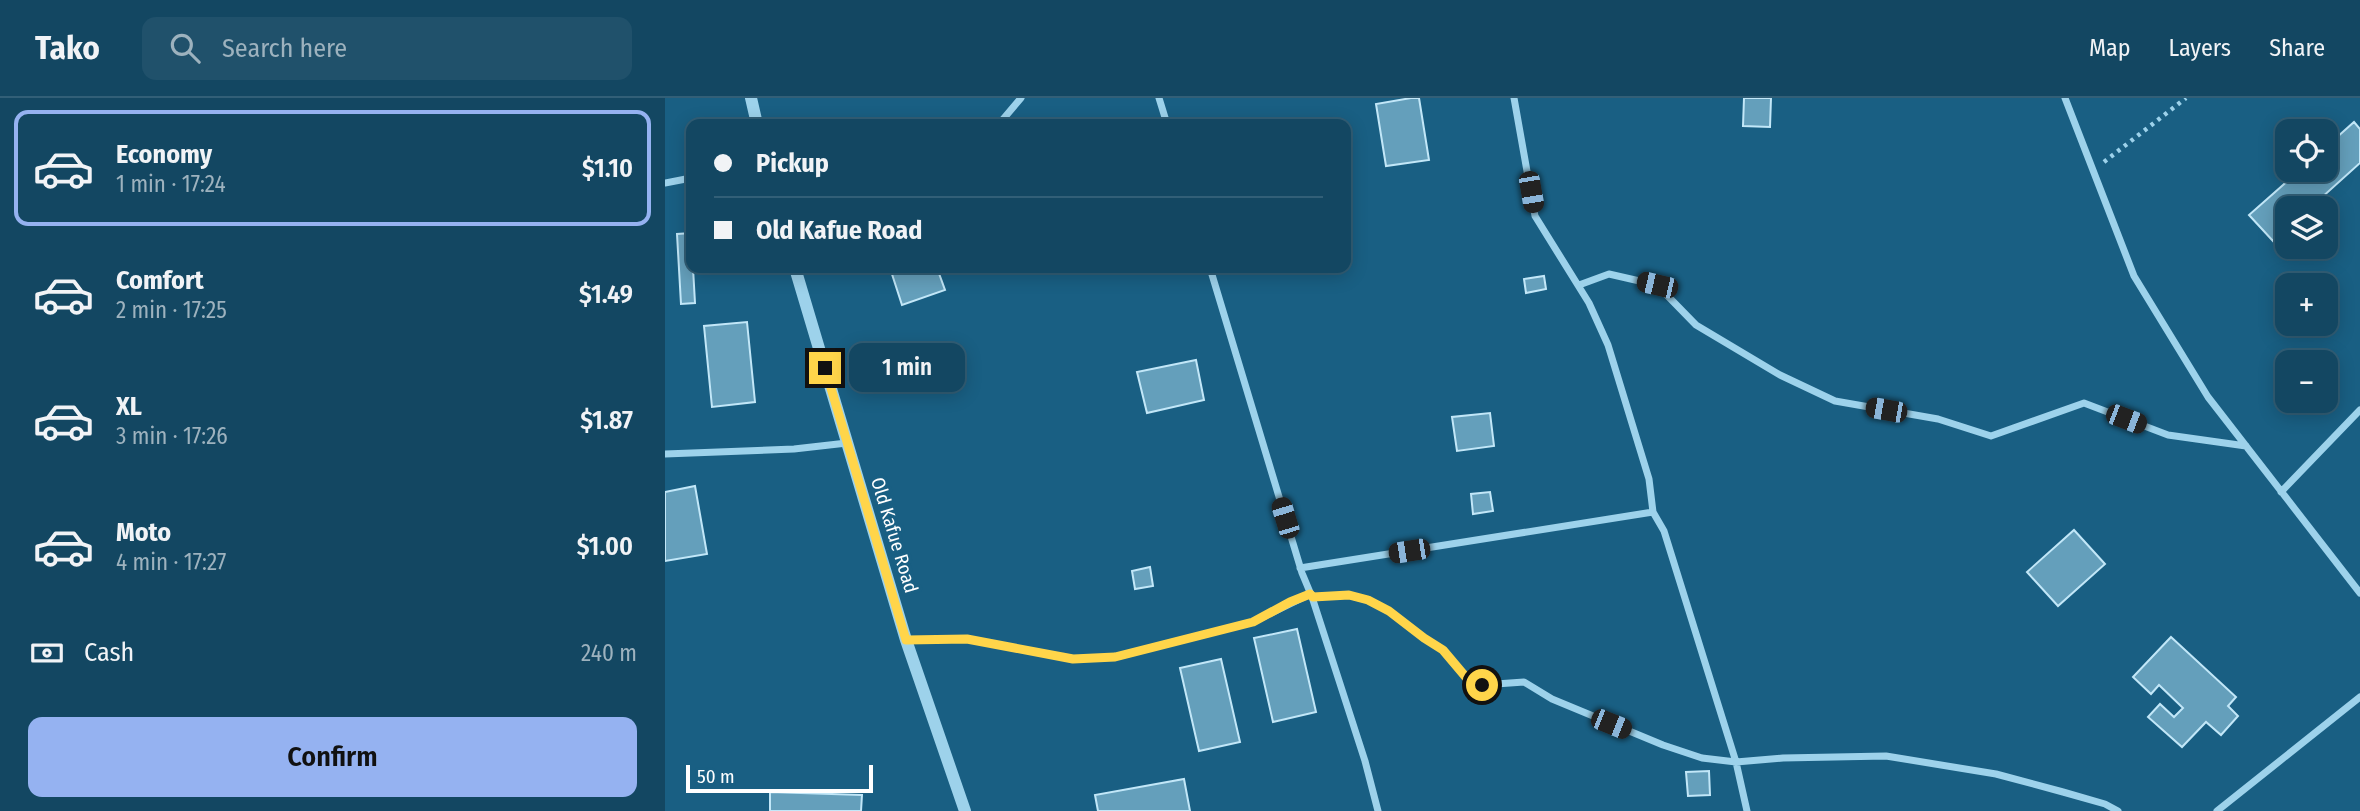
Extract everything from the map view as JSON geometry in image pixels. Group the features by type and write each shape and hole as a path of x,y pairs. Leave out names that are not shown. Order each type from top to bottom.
{"street":[{"path":"751,98 756,119"},
{"path":"1003,119 1021,98"},
{"path":"1160,98 1166,119"},
{"path":"1514,98 1535,215 1590,303 1608,345 1649,479 1653,512 1664,531 1736,762 1747,811"},
{"path":"2065,98 2134,276 2208,397 2360,593"},
{"path":"665,183 686,179"},
{"name":"Old Kafue Road","path":"796,273 906,640 965,811"},
{"path":"1212,273 1300,568 1313,597 1378,811"},
{"path":"1579,285 1609,274 1657,285 1696,325 1780,375 1835,401 1938,418 1991,436 2084,403 2168,435 2246,446"},
{"path":"2281,492 2360,410"},
{"path":"665,454 794,449 847,443"},
{"path":"1300,568 1653,512"},
{"path":"906,640 967,639 1073,659 1115,657 1253,622 1310,594 1313,597 1349,595 1368,600 1389,611 1443,650 1470,682 1482,685 1524,682 1552,699 1663,745 1702,758 1736,762 1783,758 1886,756 1996,774 2063,792 2118,811"},
{"path":"2217,811 2360,697"}],"path":[{"path":"2093,170 2186,98"}],"building":[{"path":"1419,98 1429,160 1386,166 1376,104"},
{"path":"1744,98 1771,98 1770,127 1743,126"},
{"path":"2354,122 2360,129 2360,163 2323,196 2275,196 2273,241 2249,215 2286,182 2338,182 2338,136"},
{"path":"686,233 686,273 693,273 695,303 681,304 677,234"},
{"path":"892,273 939,273 945,290 902,305"},
{"path":"1544,276 1546,289 1526,293 1524,279"},
{"path":"747,322 755,402 712,407 704,326"},
{"path":"1196,360 1204,400 1147,413 1137,372"},
{"path":"1490,413 1494,446 1457,451 1452,417"},
{"path":"695,486 707,554 665,561 665,492"},
{"path":"1490,492 1493,511 1473,514 1471,494"},
{"path":"2074,530 2105,564 2058,606 2027,572"},
{"path":"1150,567 1153,586 1135,589 1132,571"},
{"path":"1297,629 1316,712 1273,722 1254,638"},
{"path":"2171,637 2236,697 2228,706 2238,716 2221,735 2206,722 2182,747 2148,717 2160,704 2174,717 2183,708 2159,685 2151,694 2133,677"},
{"path":"1221,659 1240,742 1199,751 1180,668"},
{"path":"1709,771 1710,795 1688,796 1686,772"},
{"path":"1184,779 1190,811 1098,811 1095,795"},
{"path":"770,792 862,795 861,811 770,811"}],"route":[{"path":"825,368 906,640 967,639 1073,659 1094,660 1253,622 1310,594 1313,597 1349,595 1368,600 1389,611 1443,650 1470,682 1482,685"}]}
